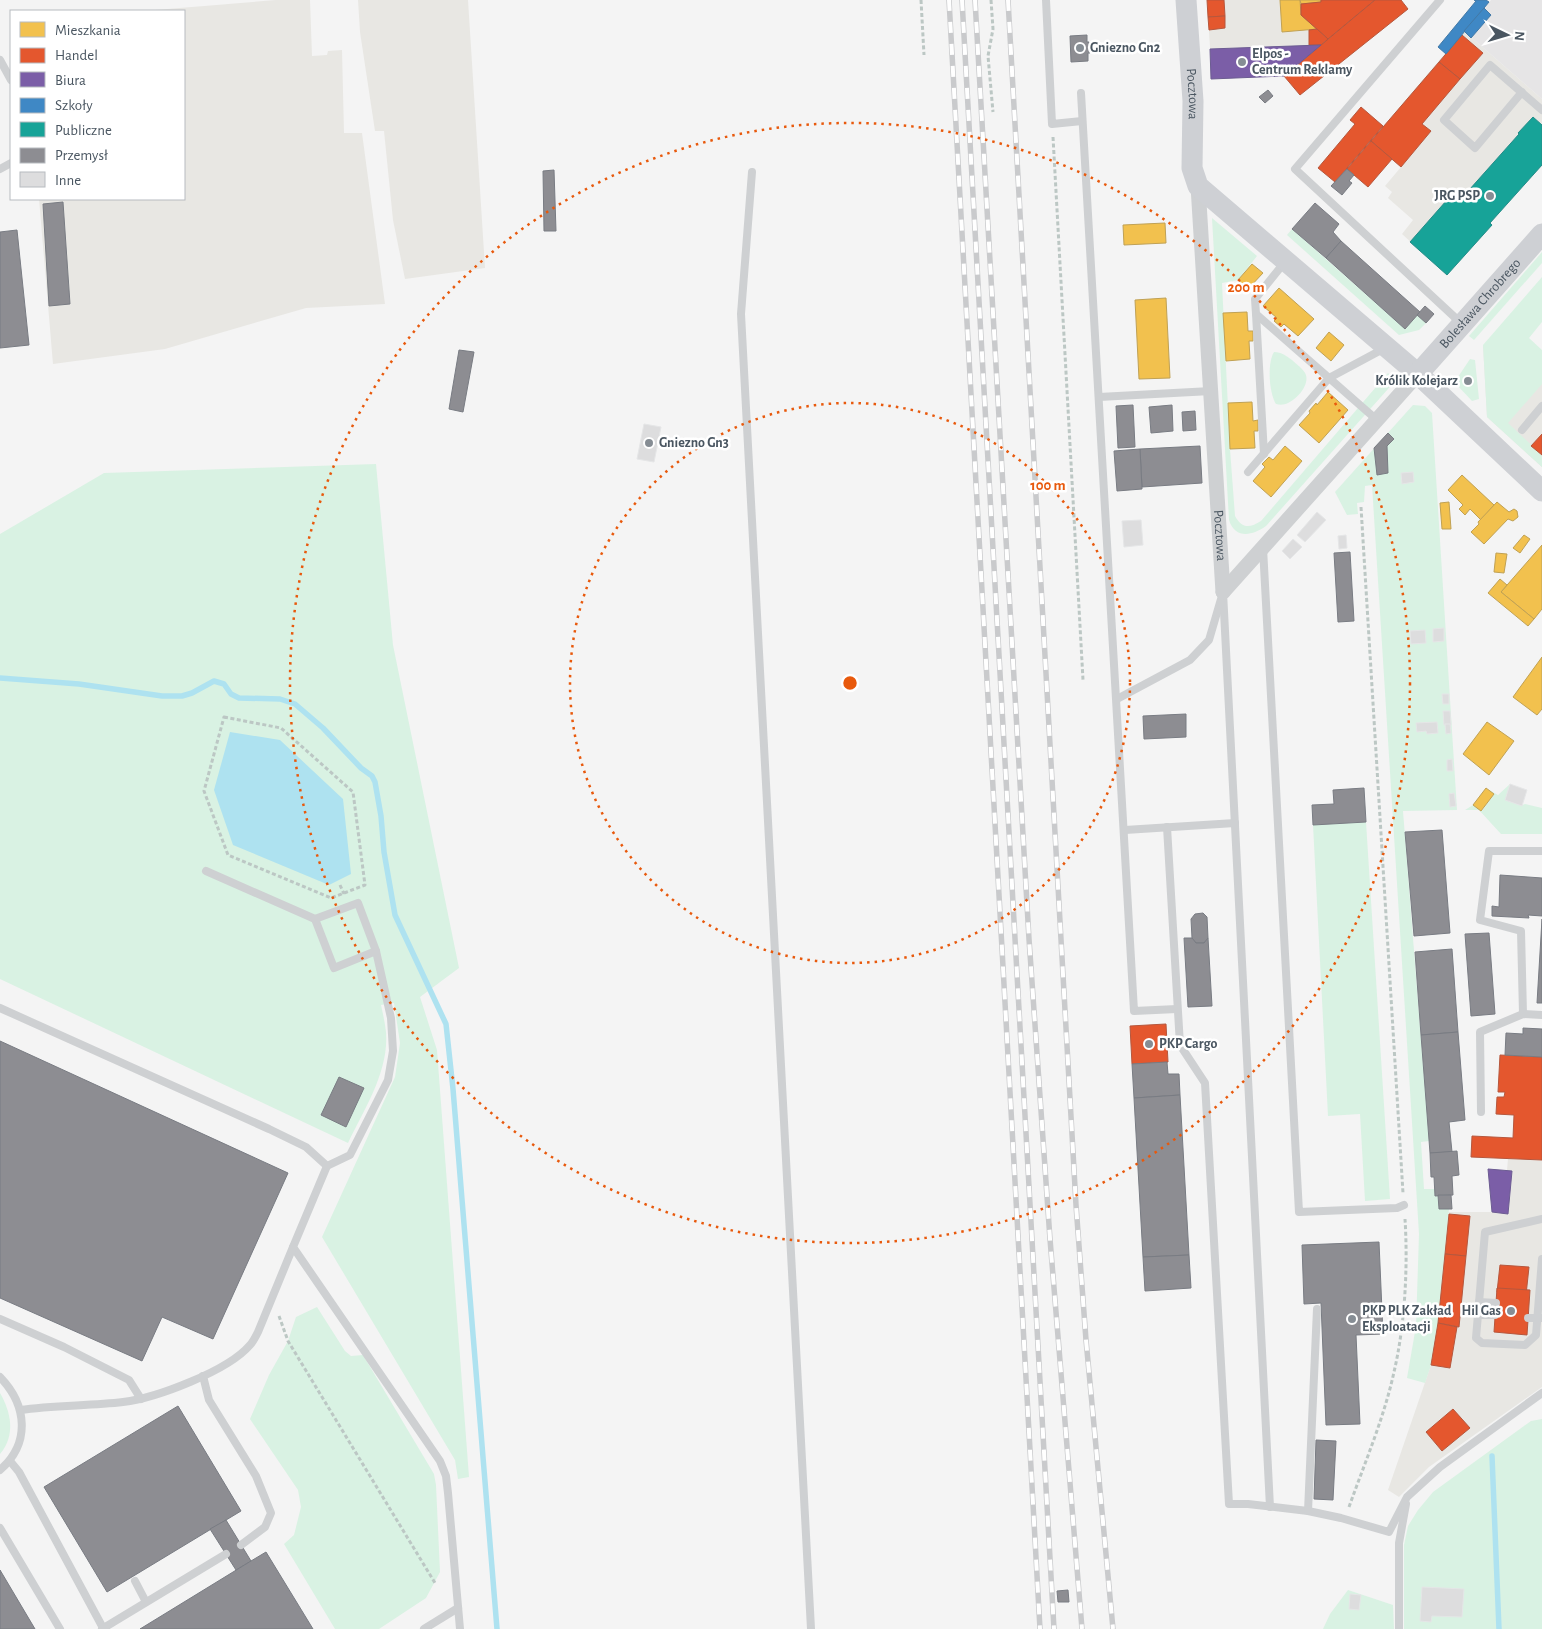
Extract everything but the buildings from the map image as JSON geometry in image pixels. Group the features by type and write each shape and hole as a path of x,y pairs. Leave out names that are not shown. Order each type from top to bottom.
{"street":[{"name":"Pocztowa","path":"1186,0 1193,101 1192,168 1198,186 1223,592"},
{"path":"1198,186 1418,374 1542,492"},
{"name":"Bolesława Chrobrego","path":"1418,374 1542,234"},
{"name":"Pocztowa","path":"1223,592 1418,374"}],"lane":[{"path":"1046,0 1052,124 1082,121"},
{"path":"1440,0 1295,169 1462,324"},
{"path":"0,60 10,78"},
{"path":"1522,92 1475,148 1444,120 1490,65 1522,92 1542,110"},
{"path":"1081,93 1134,1011 1177,1008"},
{"path":"0,158 5,166"},
{"path":"752,172 741,314 812,1629"},
{"path":"1264,454 1254,299 1286,261"},
{"path":"1256,314 1377,420"},
{"path":"1248,472 1328,378 1386,348"},
{"path":"1099,397 1211,391"},
{"path":"1522,430 1542,406"},
{"path":"1263,548 1299,1212 1398,1208 1404,1205"},
{"path":"1117,699 1190,660 1209,640 1223,592"},
{"path":"1223,592 1270,1507"},
{"path":"1125,830 1235,823"},
{"path":"1167,827 1180,1045 1205,1083 1229,1504 1248,1504 1308,1511 1389,1532 1407,1497 1440,1467 1542,1393"},
{"path":"1523,1014 1521,931 1480,920 1481,903 1488,851 1542,850"},
{"path":"206,870 315,919 334,968 376,951"},
{"path":"20,1410 122,1402 141,1399 166,1391 203,1376 236,1358 250,1345 258,1332 327,1166 350,1155 388,1080 393,1051 391,1018 376,951 358,902 315,919"},
{"path":"0,1008 269,1129 306,1147 327,1166"},
{"path":"1481,1112 1480,1032 1523,1014 1542,1015"},
{"path":"1542,1219 1484,1232 1476,1338 1482,1343 1525,1345 1536,1335 1540,1318 1538,1306 1542,1259"},
{"path":"293,1247 440,1461 446,1476 460,1629"},
{"path":"1479,1302 1496,1303"},
{"path":"1529,1306 1538,1306"},
{"path":"1308,1511 1317,1309"},
{"path":"1478,1314 1495,1316"},
{"path":"1528,1318 1540,1318"},
{"path":"0,1319 64,1347 129,1380 141,1399"},
{"path":"203,1376 209,1400 256,1476 271,1512 265,1527 241,1545"},
{"path":"0,1377 10,1387 18,1402 22,1418 21,1435 16,1451 10,1461 0,1470"},
{"path":"10,1461 18,1472 103,1629 226,1554"},
{"path":"1400,1629 1400,1543 1407,1497"},
{"path":"0,1528 60,1629"},
{"path":"135,1581 146,1602"},
{"path":"424,1629 458,1608"}],"path":[{"path":"921,0 924,55"},
{"path":"991,0 993,29 988,56 993,112"},
{"path":"1052,124 1083,680"},
{"path":"1344,1520 1380,1421 1394,1371 1403,1319 1406,1238 1361,507"},
{"path":"224,718 281,728 354,792 365,885 331,898 228,855 204,791 224,718"},
{"path":"272,1299 288,1341 435,1583"}],"shaded area":[{"path":"276,0 310,0 312,56 327,55 328,51 342,50 344,133 362,133 385,304 306,308 165,349 53,364 39,200 185,200 185,10 155,10"},
{"path":"358,0 468,0 485,268 405,279 393,220 384,131 375,131 360,32"},
{"path":"1207,0 1375,0 1284,76 1212,79"},
{"path":"1491,0 1542,0 1542,99 1464,31"},
{"path":"1464,31 1542,99 1542,165 1447,275 1402,234 1413,220 1388,198 1392,192 1385,186 1401,167 1371,141"},
{"path":"1483,345 1542,371 1542,467 1487,417"},
{"path":"1508,1159 1542,1160 1542,1387 1429,1467 1399,1497 1388,1490 1431,1365 1449,1212 1492,1212 1488,1169 1507,1170"}],"green space":[{"path":"1212,218 1257,256 1238,280 1222,283 1235,516 1240,523 1250,526 1261,521 1388,373 1396,380 1266,526 1250,534 1240,533 1235,530 1229,520"},
{"path":"1292,229 1405,329 1417,315 1426,323 1419,330 1399,335 1287,235"},
{"path":"1542,252 1542,263 1474,340 1469,336"},
{"path":"1542,277 1542,322 1529,338 1542,350 1542,384 1508,423 1542,455 1542,467 1487,417 1483,345"},
{"path":"1274,352 1282,353 1292,360 1306,375 1306,383 1302,392 1286,404 1276,404 1270,386 1270,363"},
{"path":"1470,359 1475,360 1479,399 1472,401 1457,385 1456,380"},
{"path":"1413,405 1425,406 1432,413 1457,810 1403,811 1429,1141 1421,1142 1424,1189 1435,1189 1438,1195 1439,1209 1449,1209 1438,1323 1431,1365 1425,1383 1407,1378 1416,1326 1419,1234 1372,485 1365,486 1364,502 1357,503 1358,514 1347,515 1335,492"},
{"path":"376,464 393,645 459,968 420,997 437,1050 469,1477 458,1479 455,1460 322,1237 395,1077 400,1043 394,1003 381,1005 386,1032 384,1061 374,1090 348,1143 0,979 0,534 104,473"},
{"path":"1510,784 1522,805 1542,808 1542,834 1501,834 1479,810 1465,810 1473,805 1482,811 1494,794 1486,788 1498,795"},
{"path":"1366,822 1390,1199 1365,1201 1360,1114 1328,1116 1313,825"},
{"path":"317,1307 345,1351 351,1356 363,1355 434,1474 440,1572 426,1598 379,1629 335,1629 284,1544 294,1535 301,1507 298,1490 250,1419 269,1375 288,1341 296,1317"},
{"path":"0,1393 7,1408 10,1431 5,1447 0,1454"},
{"path":"1542,1419 1542,1629 1404,1629 1404,1545 1408,1526 1418,1510 1433,1492 1531,1421"},
{"path":"1348,1590 1393,1605 1394,1629 1323,1629 1330,1614"}],"water":[{"path":"230,732 280,740 343,799 351,874 329,885 233,845 214,790"}],"waterway":[{"path":"0,678 79,684 162,696 182,696 192,693 214,681 224,684 231,694 239,698 280,699 295,704 323,728 361,768 372,776 375,782 381,816 384,852 395,915 446,1024 453,1089 497,1629"},
{"path":"1492,1456 1499,1629"}],"railway":[{"path":"949,0 1040,1629"},
{"path":"962,0 1054,1629"},
{"path":"975,0 1029,939 1050,1239 1082,1629"},
{"path":"1008,0 1076,1205 1086,1340 1113,1629"}],"place":[{"name":"Gniezno Gn2","path":"1080,48"},
{"name":"Elpos - Centrum Reklamy","path":"1242,62"},
{"name":"JRG PSP","path":"1490,196"},
{"name":"Królik Kolejarz","path":"1468,381"},
{"name":"Gniezno Gn3","path":"649,443"},
{"name":"PKP Cargo","path":"1149,1044"},
{"name":"Hil Gas","path":"1511,1311"},
{"name":"PKP PLK Zakład Eksploatacji","path":"1352,1319"}]}
